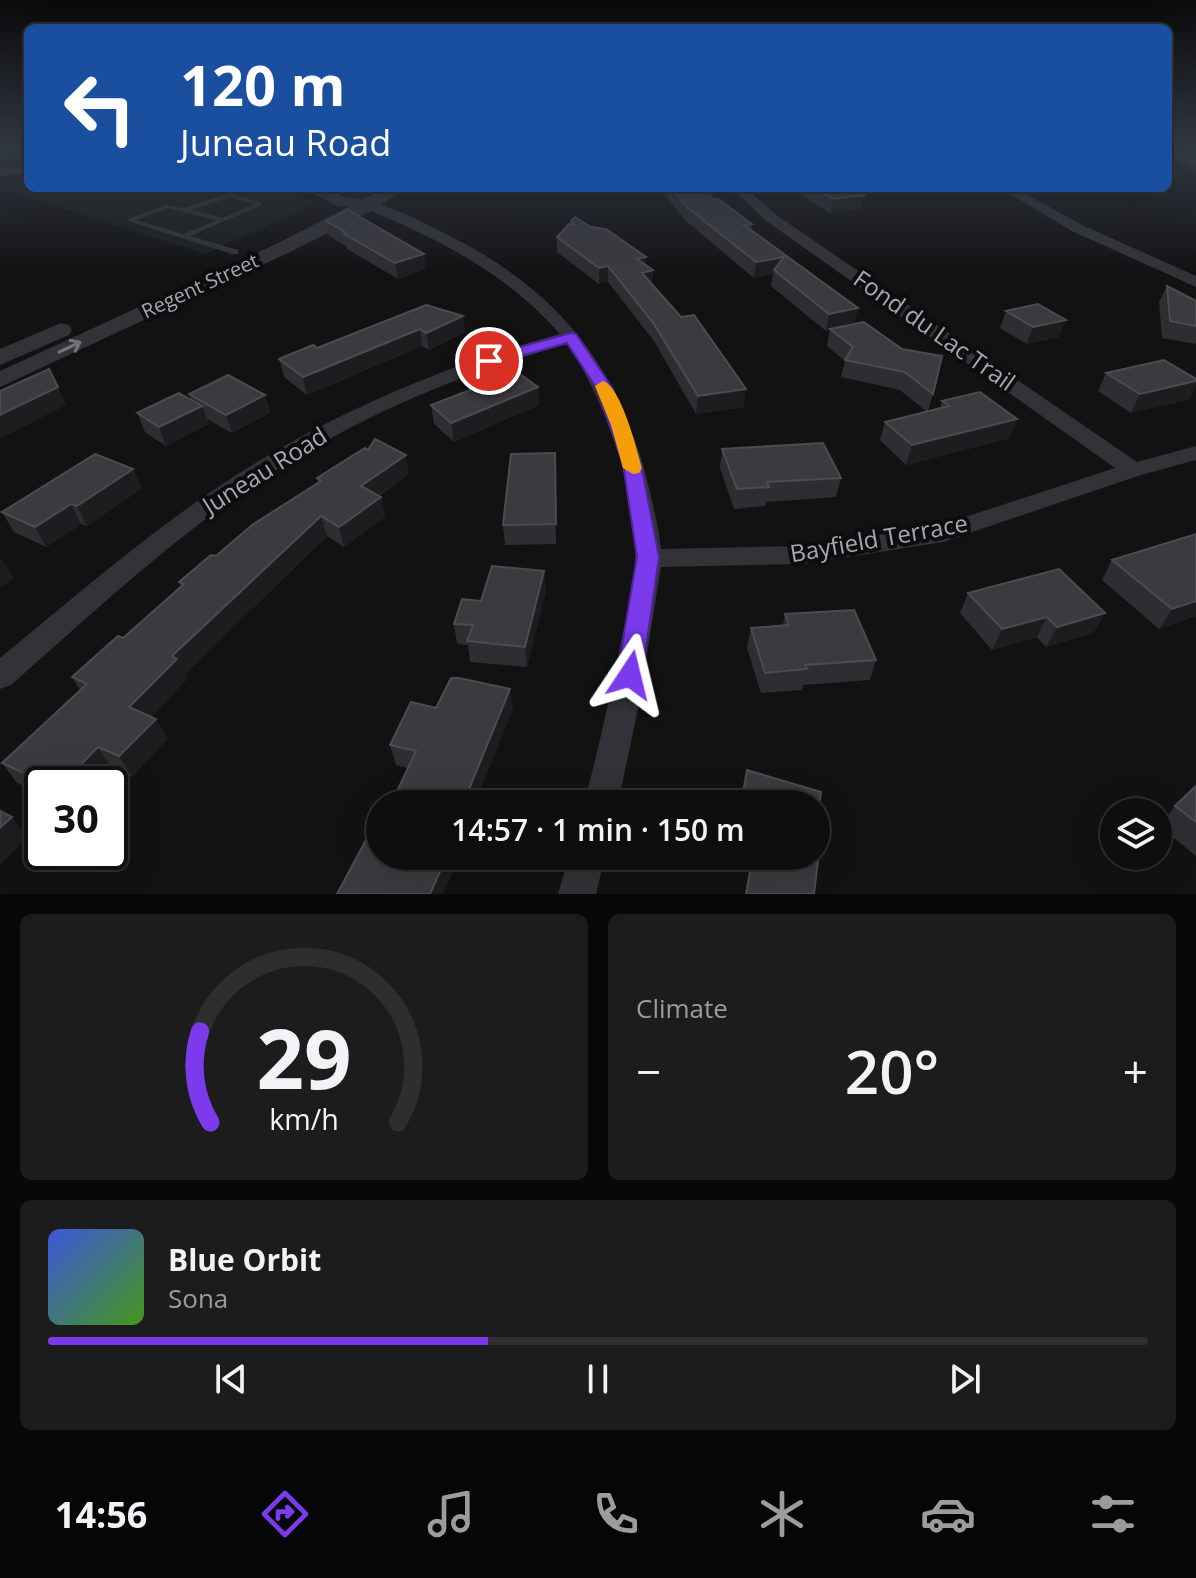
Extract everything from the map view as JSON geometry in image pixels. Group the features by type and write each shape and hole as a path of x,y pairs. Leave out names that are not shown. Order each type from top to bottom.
{"street":[{"name":"Fond du Lac Trail","path":"742,192 770,217 1133,470"},
{"path":"1013,192 1077,228 1196,282"},
{"name":"Regent Street","path":"0,358 357,195"},
{"name":"Regent Street","path":"0,380 357,195"},
{"path":"357,195 471,250 524,285 571,337 605,389 620,425 632,464 648,557 620,732 605,790"},
{"name":"Juneau Road","path":"0,676 183,524 261,469 395,398 510,352 571,337"},
{"name":"Bayfield Terrace","path":"648,557 681,560 803,555 943,533 1133,470 1196,453"},
{"path":"577,894 583,870"}],"lane":[{"path":"186,209 240,192"},
{"path":"184,236 260,204 230,195"},
{"path":"224,220 168,206 131,219 235,252"}],"shaded area":[{"path":"4,190 292,192 317,203 205,254"}],"building":[{"path":"674,192 707,192 752,224 744,225 858,308 829,314 774,270 784,257 756,262 688,208"},
{"path":"821,192 861,192 864,195 833,199"},
{"path":"348,210 424,254 395,263 326,221"},
{"path":"575,217 591,227 606,229 646,257 637,259 653,270 642,273 681,317 694,315 746,389 698,396 654,324 608,266 599,268 557,237 569,224 575,225 571,221"},
{"path":"1167,286 1196,301 1196,326 1170,321"},
{"path":"1038,304 1066,320 1033,327 1006,311"},
{"path":"426,305 463,316 426,333 420,329 303,377 279,359 313,345 317,348"},
{"path":"864,322 902,349 942,356 933,394 905,372 845,360 853,347 830,329"},
{"path":"1164,360 1196,381 1140,394 1106,373"},
{"path":"49,369 58,387 0,415 0,391"},
{"path":"517,372 538,387 451,423 431,405"},
{"path":"228,375 265,395 226,415 189,394"},
{"path":"980,392 1017,419 912,445 885,422 949,406 942,401"},
{"path":"179,393 202,406 159,427 137,413"},
{"path":"375,439 406,455 361,486 381,497 339,527 321,516 172,656 177,659 129,707 156,719 119,756 98,747 80,766 24,766 24,773 2,763 87,684 72,677 118,636 123,638 184,584 179,582 252,525 321,481 317,478 365,448 368,450"},
{"path":"823,443 841,478 767,482 769,487 737,489 722,449"},
{"path":"555,453 556,524 503,525 511,454"},
{"path":"95,454 133,469 77,506 71,504 35,527 2,512"},
{"path":"1196,534 1196,601 1172,609 1112,560"},
{"path":"492,566 544,571 525,647 467,641 473,625 454,624 462,599 481,601"},
{"path":"1059,569 1105,613 1057,627 1047,617 1002,629 968,593"},
{"path":"854,610 876,660 805,665 807,669 765,673 751,628 789,625 785,614"},
{"path":"451,678 510,689 469,790 398,790 416,751 390,745 411,702 436,708"},
{"path":"747,770 814,790 743,790"},
{"path":"1196,786 1196,822 1175,806"},
{"path":"0,811 12,817 0,828"},
{"path":"366,840 366,870 441,870 430,894 337,894"},
{"path":"750,870 817,870 814,894 746,894"}],"slow traffic":[{"path":"603,386 620,425 633,468"}],"route":[{"path":"489,361 510,352 571,337 605,389 632,464 648,557 630,675"}]}
